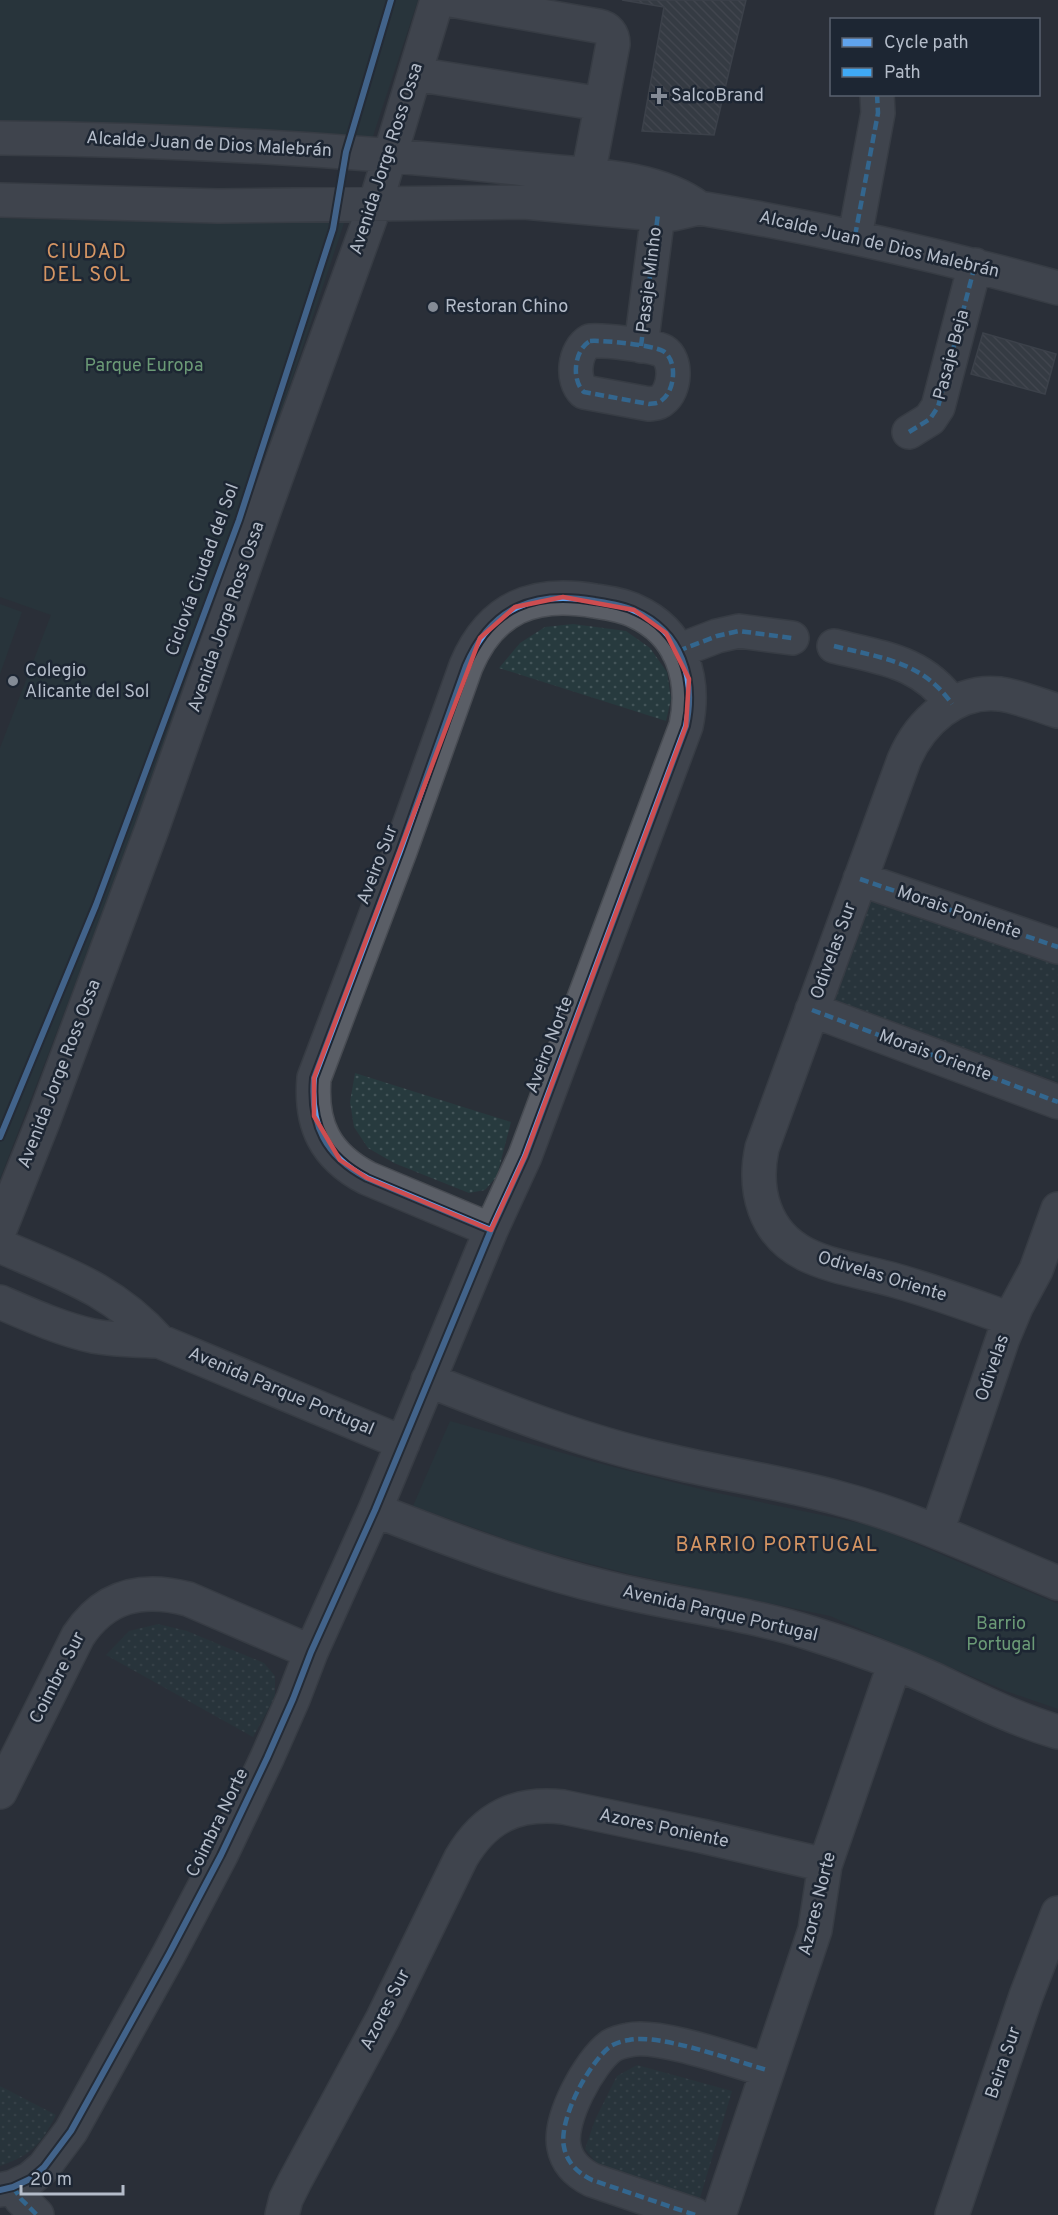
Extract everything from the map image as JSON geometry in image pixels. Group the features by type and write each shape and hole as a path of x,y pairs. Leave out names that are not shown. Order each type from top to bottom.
{"street":[{"name":"Avenida Jorge Ross Ossa","path":"0,1229 44,1119 152,829 375,205 438,0"},
{"path":"451,0 604,27 613,37 588,175"},
{"path":"414,74 602,104"},
{"path":"855,236 878,113 877,96"},
{"name":"Alcalde Juan de Dios Malebrán","path":"0,138 223,144 390,155 588,175 663,188 689,200 699,208"},
{"name":"Alcalde Juan de Dios Malebrán","path":"0,200 218,206 524,202 658,214 673,214 699,208 855,236 1058,288"},
{"name":"Pasaje Minho","path":"641,346 658,214"},
{"name":"Pasaje Beja","path":"909,432 930,419 938,407 975,265"},
{"name":"Aveiro Sur","path":"490,1230 367,1178 340,1160 321,1135 314,1116 312,1097 314,1078 400,851 466,666 480,638 489,627 501,616 529,602 563,597 583,599 634,610 650,619 666,633 678,651"},
{"path":"678,651 717,636 739,631 792,638"},
{"path":"834,646 915,669 932,680 952,704"},
{"name":"Aveiro Norte","path":"403,1443 490,1230 525,1156 686,726 690,695 689,679 678,651"},
{"name":"Odivelas Sur","path":"767,1216 758,1182 758,1165 762,1148 910,746 928,722 952,704 978,695 998,694 1018,698 1058,711"},
{"name":"Morais Poniente","path":"860,879 1058,947"},
{"name":"Morais Oriente","path":"812,1010 1058,1102"},
{"name":"Odivelas","path":"937,1531 1010,1319 1036,1270 1058,1209"},
{"name":"Odivelas Oriente","path":"767,1216 789,1244 804,1253 821,1260 923,1288 1010,1319"},
{"name":"Avenida Parque Portugal","path":"0,1246 103,1292 130,1311 159,1341"},
{"name":"Avenida Parque Portugal","path":"0,1302 67,1329 125,1340 159,1341 403,1443"},
{"path":"428,1380 604,1444 664,1460 783,1484 838,1498 937,1531 1058,1583"},
{"name":"Coimbra Norte","path":"7,2188 30,2179 56,2153 114,2054 221,1855 280,1731 311,1653 403,1443"},
{"name":"Avenida Parque Portugal","path":"375,1510 466,1545 532,1567 606,1588 778,1624 843,1643 895,1663 1001,1712 1058,1732"},
{"name":"Coimbre Sur","path":"0,1792 88,1620 105,1607 124,1598 145,1593 167,1593 188,1599 311,1653"},
{"name":"Azores Norte","path":"719,2215 815,1930 825,1865 895,1663"},
{"name":"Azores Poniente","path":"503,1815 522,1808 543,1805 563,1808 702,1836 825,1865"},
{"name":"Azores Sur","path":"282,2215 286,2199 295,2181 383,2018 461,1858 471,1841 486,1826 503,1815"},
{"name":"Beira Sur","path":"952,2215 1026,1996 1058,1913"},
{"path":"695,2215 592,2180 574,2168 563,2146 563,2133 579,2089 599,2058 612,2045 639,2038 664,2041 767,2070"},
{"path":"7,2188 37,2215"}],"highlighted area":[{"path":"563,597 634,610 666,633 689,679 686,726 525,1156 491,1230 367,1178 340,1160 314,1116 314,1078 480,638 515,607"}],"green space":[{"path":"0,0 418,0 373,136 364,142 0,125"},
{"name":"Parque Europa","path":"0,218 345,220 224,584 105,907 0,1179 0,748 51,615 0,597"},
{"path":"0,604 22,612 0,674"},
{"path":"573,624 626,631 650,648 667,672 671,699 666,721 499,668 520,643 545,627"},
{"path":"870,890 1058,958 1058,1082 830,1000"},
{"path":"355,1073 511,1122 497,1176 485,1190 469,1193 394,1163 368,1148 354,1127 350,1102"},
{"name":"Barrio Portugal","path":"450,1421 708,1491 874,1526 1058,1604 1058,1709 1006,1691 830,1616 633,1575 533,1549 413,1506"},
{"path":"158,1624 187,1631 264,1663 275,1676 275,1697 253,1737 106,1655 129,1631"},
{"path":"637,2065 732,2091 700,2198 598,2165 585,2149 595,2120 617,2076"},
{"path":"0,2086 56,2115 40,2141 28,2153 0,2166"}],"building":[{"path":"622,0 746,0 714,135 642,131 664,7"},
{"path":"983,333 1056,354 1045,394 971,374"}],"marked path":[{"path":"855,236 878,113 877,96"},
{"path":"641,346 658,214"},
{"path":"909,432 930,419 938,407 975,265"},
{"path":"590,341 627,343 663,351 668,355 673,368 670,390 659,402 649,404 584,392 577,380 576,365 580,351 590,341"},
{"path":"678,651 717,636 739,631 792,638"},
{"path":"834,646 884,658 914,670 928,678 952,704"},
{"path":"860,879 1058,947"},
{"path":"812,1010 1058,1102"},
{"path":"695,2215 592,2180 574,2167 565,2153 563,2136 570,2107 577,2092 602,2054 613,2045 629,2040 658,2040 677,2044 767,2070"},
{"path":"13,2187 37,2215"}],"cycle path":[{"name":"Ciclovía Ciudad del Sol","path":"0,1137 96,905 239,520 333,229 346,152 391,0"},
{"path":"0,2190 30,2179 44,2167 71,2131 221,1855 293,1699 311,1652 375,1510 491,1230 525,1156 686,726 689,708 687,674 674,644 651,620 630,609 610,603 573,598 534,601 517,607 502,617 488,629 476,646 466,666 400,851 314,1078 313,1095 318,1124 323,1137 340,1160 367,1178 491,1230"}],"place":[{"name":"SalcoBrand","path":"659,96"},
{"name":"Restoran Chino","path":"433,307"},
{"name":"Colegio Alicante del Sol","path":"13,681"}],"district":[{"name":"CIUDAD DEL SOL","path":"87,264"},
{"name":"BARRIO PORTUGAL","path":"777,1546"}]}
